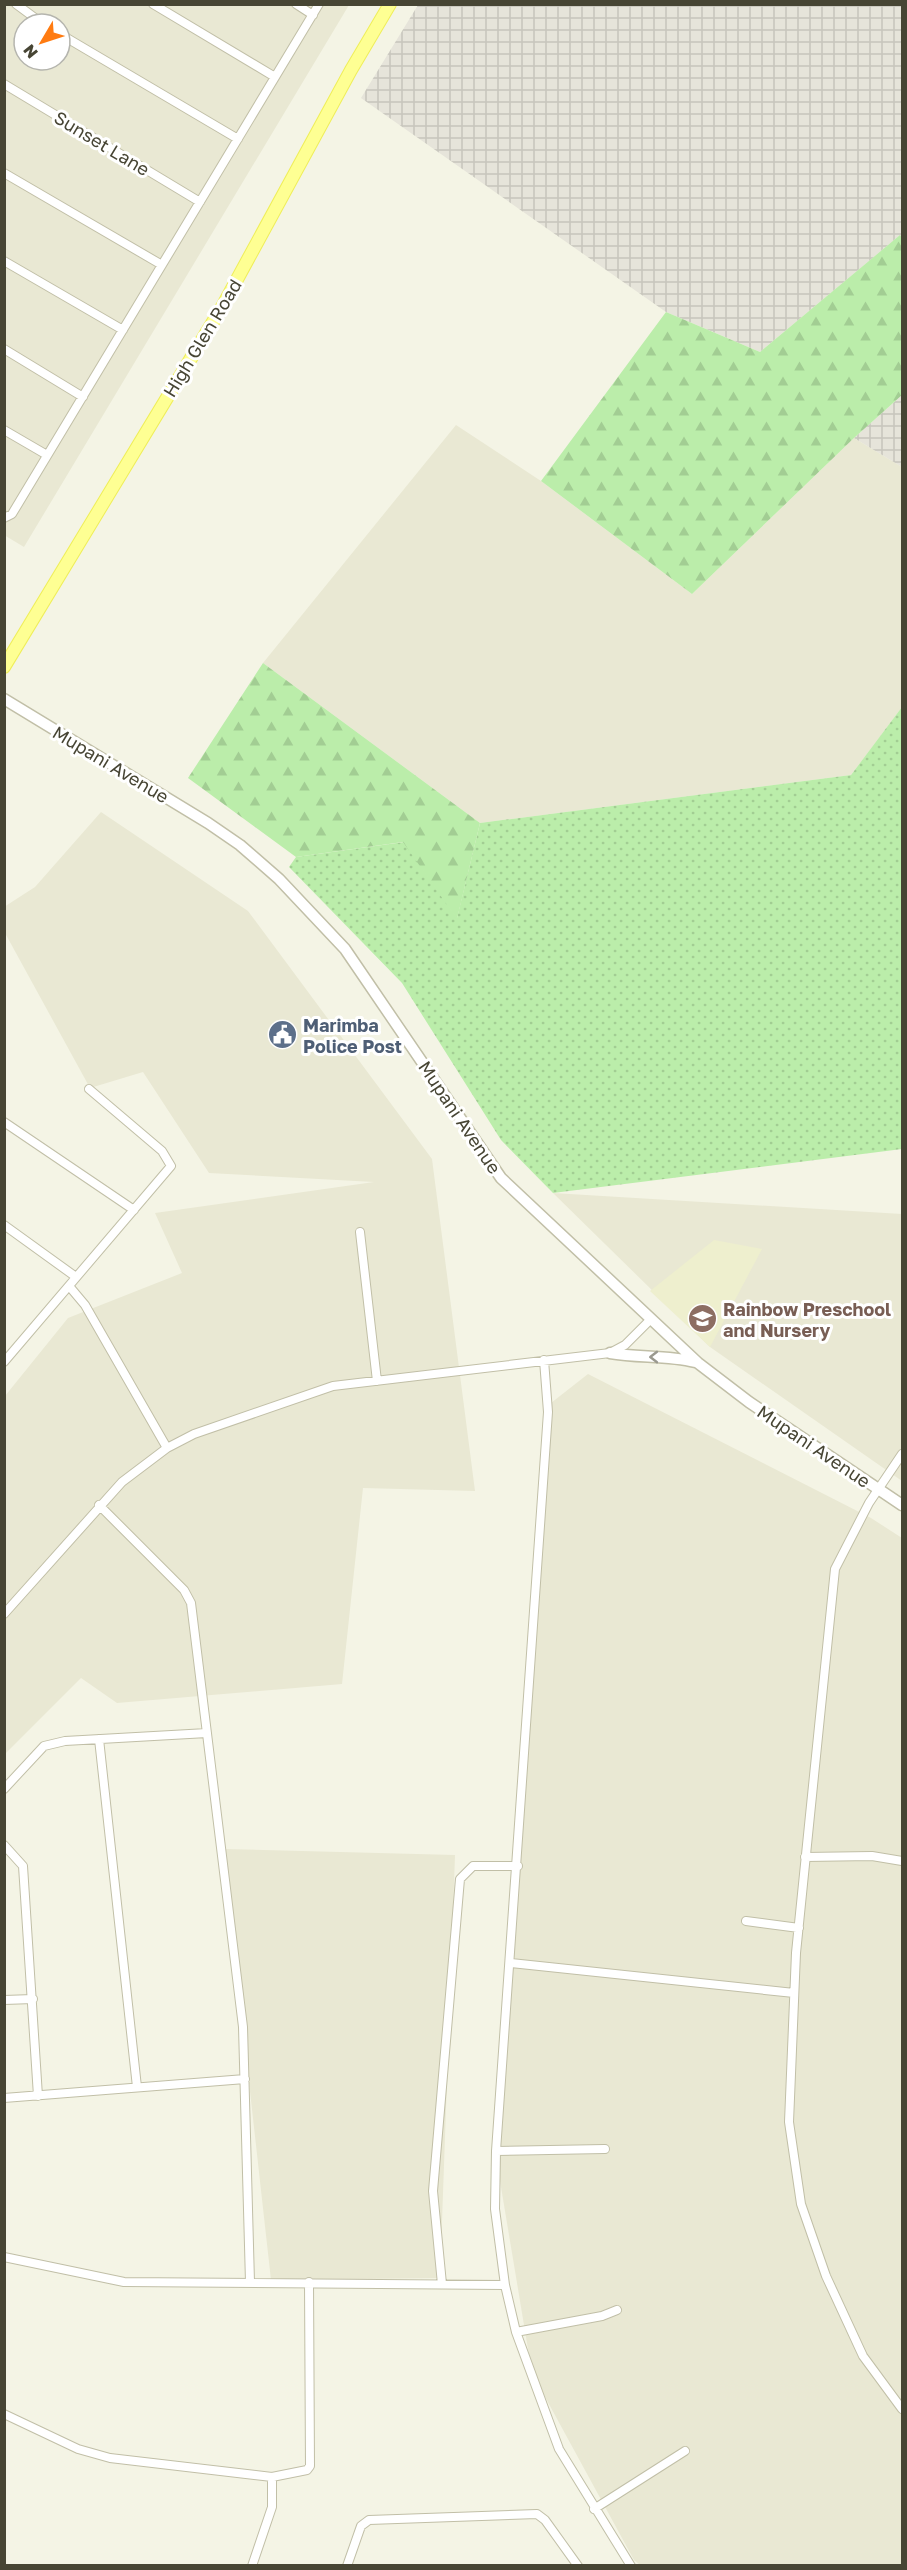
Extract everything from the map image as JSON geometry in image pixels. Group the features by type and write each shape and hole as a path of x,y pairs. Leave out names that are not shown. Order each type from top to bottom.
{"main road":[{"name":"High Glen Road","path":"4,667 222,307 351,70 390,4"}],"street":[{"path":"153,4 275,77"},
{"path":"296,4 313,15"},
{"path":"4,518 12,514 319,4"},
{"path":"72,41 238,139"},
{"name":"Sunset Lane","path":"4,84 200,202"},
{"path":"4,173 162,265"},
{"path":"4,261 123,330"},
{"path":"4,349 83,396"},
{"path":"4,430 47,455"},
{"name":"Mupani Avenue","path":"4,699 208,823 240,845 279,879 345,949 501,1178 698,1363 748,1402 903,1505"},
{"path":"4,1362 8,1350 69,1286 171,1166 168,1159 89,1089"},
{"path":"4,1122 134,1210"},
{"path":"4,1225 76,1277"},
{"path":"360,1232 377,1381"},
{"path":"69,1286 86,1305 167,1448"},
{"path":"610,1353 625,1345 651,1319"},
{"path":"4,1614 99,1505 122,1482 167,1448 194,1434 326,1388 610,1353 632,1357 676,1357 698,1363"},
{"path":"544,1360 548,1412 512,1963 496,2151 495,2209 505,2285 516,2332 559,2449 594,2509 631,2565"},
{"path":"903,1454 879,1489 835,1569 798,1928 789,2122 801,2204 826,2276 850,2332 872,2370 903,2409"},
{"path":"99,1505 184,1590 191,1603 243,2027 250,2282"},
{"path":"4,1789 44,1746 65,1741 207,1733"},
{"path":"99,1739 137,2087"},
{"path":"4,1845 23,1866 38,2096"},
{"path":"805,1857 872,1856 903,1861"},
{"path":"442,2284 433,2191 460,1879 473,1866 518,1866"},
{"path":"746,1921 798,1928"},
{"path":"512,1963 794,1993"},
{"path":"4,2000 33,1999"},
{"path":"4,2098 245,2079"},
{"path":"496,2151 605,2149"},
{"path":"4,2257 124,2282 505,2285"},
{"path":"4,2414 78,2449 110,2458 272,2477 307,2470 310,2466 309,2282"},
{"path":"516,2332 602,2316 617,2310"},
{"path":"594,2509 685,2451"},
{"path":"252,2565 272,2507 272,2477"},
{"path":"347,2565 361,2526 369,2520 537,2514 545,2520 578,2565"}],"shaded area":[{"path":"4,5 349,5 24,547 4,535"},
{"path":"418,5 902,5 902,238 899,236 760,352 666,312 361,98"},
{"path":"902,395 902,467 854,438"},
{"path":"456,425 541,481 692,594 854,438 902,467 902,707 851,775 480,823 263,663"},
{"path":"101,812 248,911 432,1159 475,1491 363,1488 342,1684 117,1703 81,1678 5,1754 5,1396 68,1318 182,1273 155,1213 374,1182 209,1173 143,1072 90,1088 5,933 4,907 35,887"},
{"path":"553,1193 902,1214 902,1481 710,1347"},
{"name":"Rainbow Preschool and Nursery","path":"714,1240 762,1249 710,1347 650,1291"},
{"path":"588,1374 871,1518 902,1538 902,2565 640,2565 634,2560 532,2373 497,2163 551,1403"},
{"path":"223,1849 455,1855 440,2278 271,2280"}],"green space":[{"path":"900,235 902,238 902,395 854,438 692,594 541,481 666,312 760,352"},
{"path":"263,663 480,823 457,919 403,842 296,857 188,778"},
{"path":"902,707 902,1149 553,1193 501,1140 402,983 289,867 296,857 404,842 457,918 480,823 851,775"}],"place":[{"name":"Marimba Police Post","path":"282,1035"},
{"name":"Rainbow Preschool and Nursery","path":"702,1319"}]}
